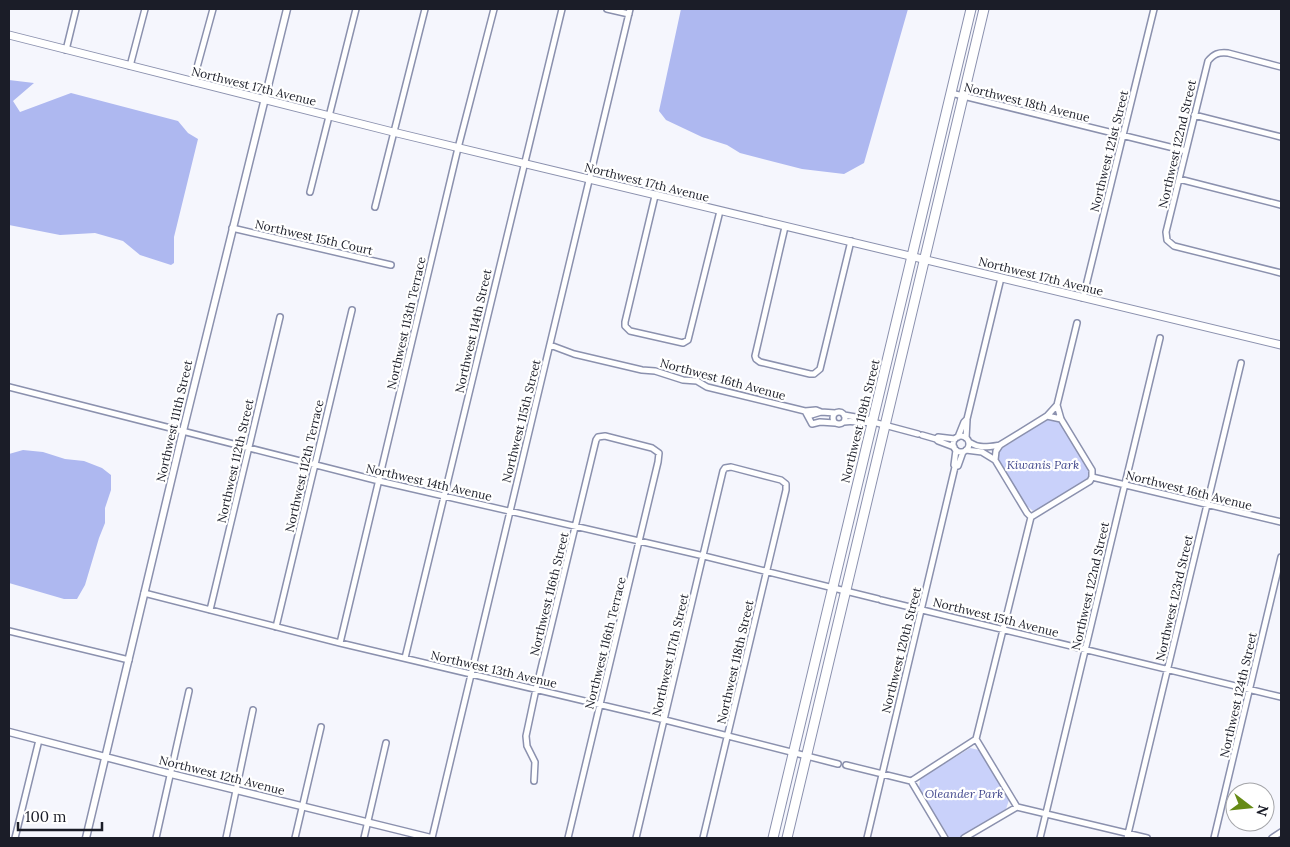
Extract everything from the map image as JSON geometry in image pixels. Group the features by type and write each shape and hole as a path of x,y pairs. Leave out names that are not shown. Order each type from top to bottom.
{"highway":[{"name":"Northwest 119th Street","path":"773,838 971,9"},
{"name":"Northwest 119th Street","path":"787,838 984,9"}],"main road":[{"name":"Northwest 17th Avenue","path":"9,35 458,148 1281,345"}],"street":[{"path":"66,50 76,9"},
{"path":"130,66 145,9"},
{"path":"193,82 213,9"},
{"name":"Northwest 111th Street","path":"86,838 232,228 287,9"},
{"path":"310,192 356,9"},
{"path":"375,207 425,9"},
{"name":"Northwest 113th Terrace","path":"340,643 458,148 494,9"},
{"name":"Northwest 114th Street","path":"406,658 562,9"},
{"path":"607,9 629,12"},
{"name":"Northwest 121st Street","path":"1083,298 1154,9"},
{"name":"Northwest 115th Street","path":"432,838 629,12"},
{"name":"Northwest 122nd Street","path":"1281,67 1219,52 1208,61 1166,232 1168,240 1174,246 1281,273"},
{"name":"Northwest 18th Avenue","path":"951,93 1186,151"},
{"path":"1194,115 1281,137"},
{"path":"1179,179 1281,204"},
{"path":"655,196 625,322 630,331 683,343 690,337 720,211"},
{"path":"785,227 756,352 756,359 760,362 810,374 814,374 820,369 851,241"},
{"name":"Northwest 15th Court","path":"232,228 391,265"},
{"name":"Northwest 120th Street","path":"866,838 956,467 965,451 967,420 1001,278"},
{"name":"Northwest 112th Terrace","path":"276,627 352,310"},
{"name":"Northwest 112th Street","path":"210,610 280,317"},
{"path":"936,439 938,437 957,438 985,448 1000,445 1047,416 1057,405 1077,323"},
{"name":"Northwest 122nd Street","path":"1040,838 1160,338"},
{"name":"Northwest 16th Avenue","path":"550,345 574,354 642,370 655,371 683,380 697,381 707,387 805,410 841,412 867,418 873,422 936,439"},
{"name":"Northwest 123rd Street","path":"1127,836 1241,363"},
{"name":"Northwest 14th Avenue","path":"9,387 379,481 704,556 846,591"},
{"path":"911,781 976,739 1032,517 1090,481 1092,477 1092,470 1061,419 1057,405"},
{"name":"Northwest 16th Avenue","path":"805,410 812,424 820,422 841,425 844,422 851,421 866,424 873,422"},
{"path":"820,412 820,422"},
{"name":"Northwest 16th Avenue","path":"808,416 820,412"},
{"path":"835,413 833,419 835,423"},
{"path":"844,414 844,422"},
{"path":"1047,416 1061,419"},
{"name":"Northwest 120th Street","path":"956,467 954,465 955,449 953,443 964,422 967,420"},
{"name":"Northwest 116th Street","path":"534,781 535,762 527,746 526,736 596,440 598,437 605,436 652,448 659,453"},
{"path":"936,439 955,449 982,452 995,460 1027,513 1032,517"},
{"path":"995,460 996,451 1000,445"},
{"name":"Northwest 116th Terrace","path":"568,838 640,541 659,453"},
{"name":"Northwest 117th Street","path":"636,838 725,468 731,467 781,480 786,484 786,490"},
{"name":"Northwest 16th Avenue","path":"1092,477 1281,522"},
{"name":"Northwest 118th Street","path":"703,838 786,490"},
{"name":"Northwest 124th Street","path":"1214,838 1281,557"},
{"name":"Northwest 15th Avenue","path":"846,591 1281,697"},
{"name":"Northwest 13th Avenue","path":"144,593 340,643 728,735 838,764"},
{"path":"9,631 129,660"},
{"path":"156,838 190,691"},
{"path":"226,838 253,710"},
{"path":"295,838 321,727"},
{"name":"Northwest 12th Avenue","path":"9,732 302,807 432,838"},
{"path":"976,739 1017,807"},
{"path":"15,838 39,740"},
{"path":"364,838 386,743"},
{"path":"846,765 911,781 945,838"},
{"path":"964,838 1017,807 1127,836 1147,838"},
{"path":"1272,838 1281,832"}],"green space":[{"name":"Kiwanis Park","path":"1051,418 1056,419 1060,423 1088,467 1090,476 1088,479 1033,511 1026,505 997,456 998,451"},
{"name":"Oleander Park","path":"970,748 979,750 1009,800 1006,809 961,838 949,837 919,789 920,779"}],"shaded area":[{"path":"681,9 908,9 864,163 844,174 802,169 740,153 727,145 702,137 666,120 659,111"},
{"path":"9,80 34,83 13,101 20,112 71,93 178,121 188,133 198,139 174,237 174,263 171,265 140,255 123,241 95,233 60,235 9,225"},
{"path":"23,450 43,452 65,459 84,461 102,468 111,475 111,490 105,508 105,523 85,585 77,599 64,599 9,583 9,454"}]}
